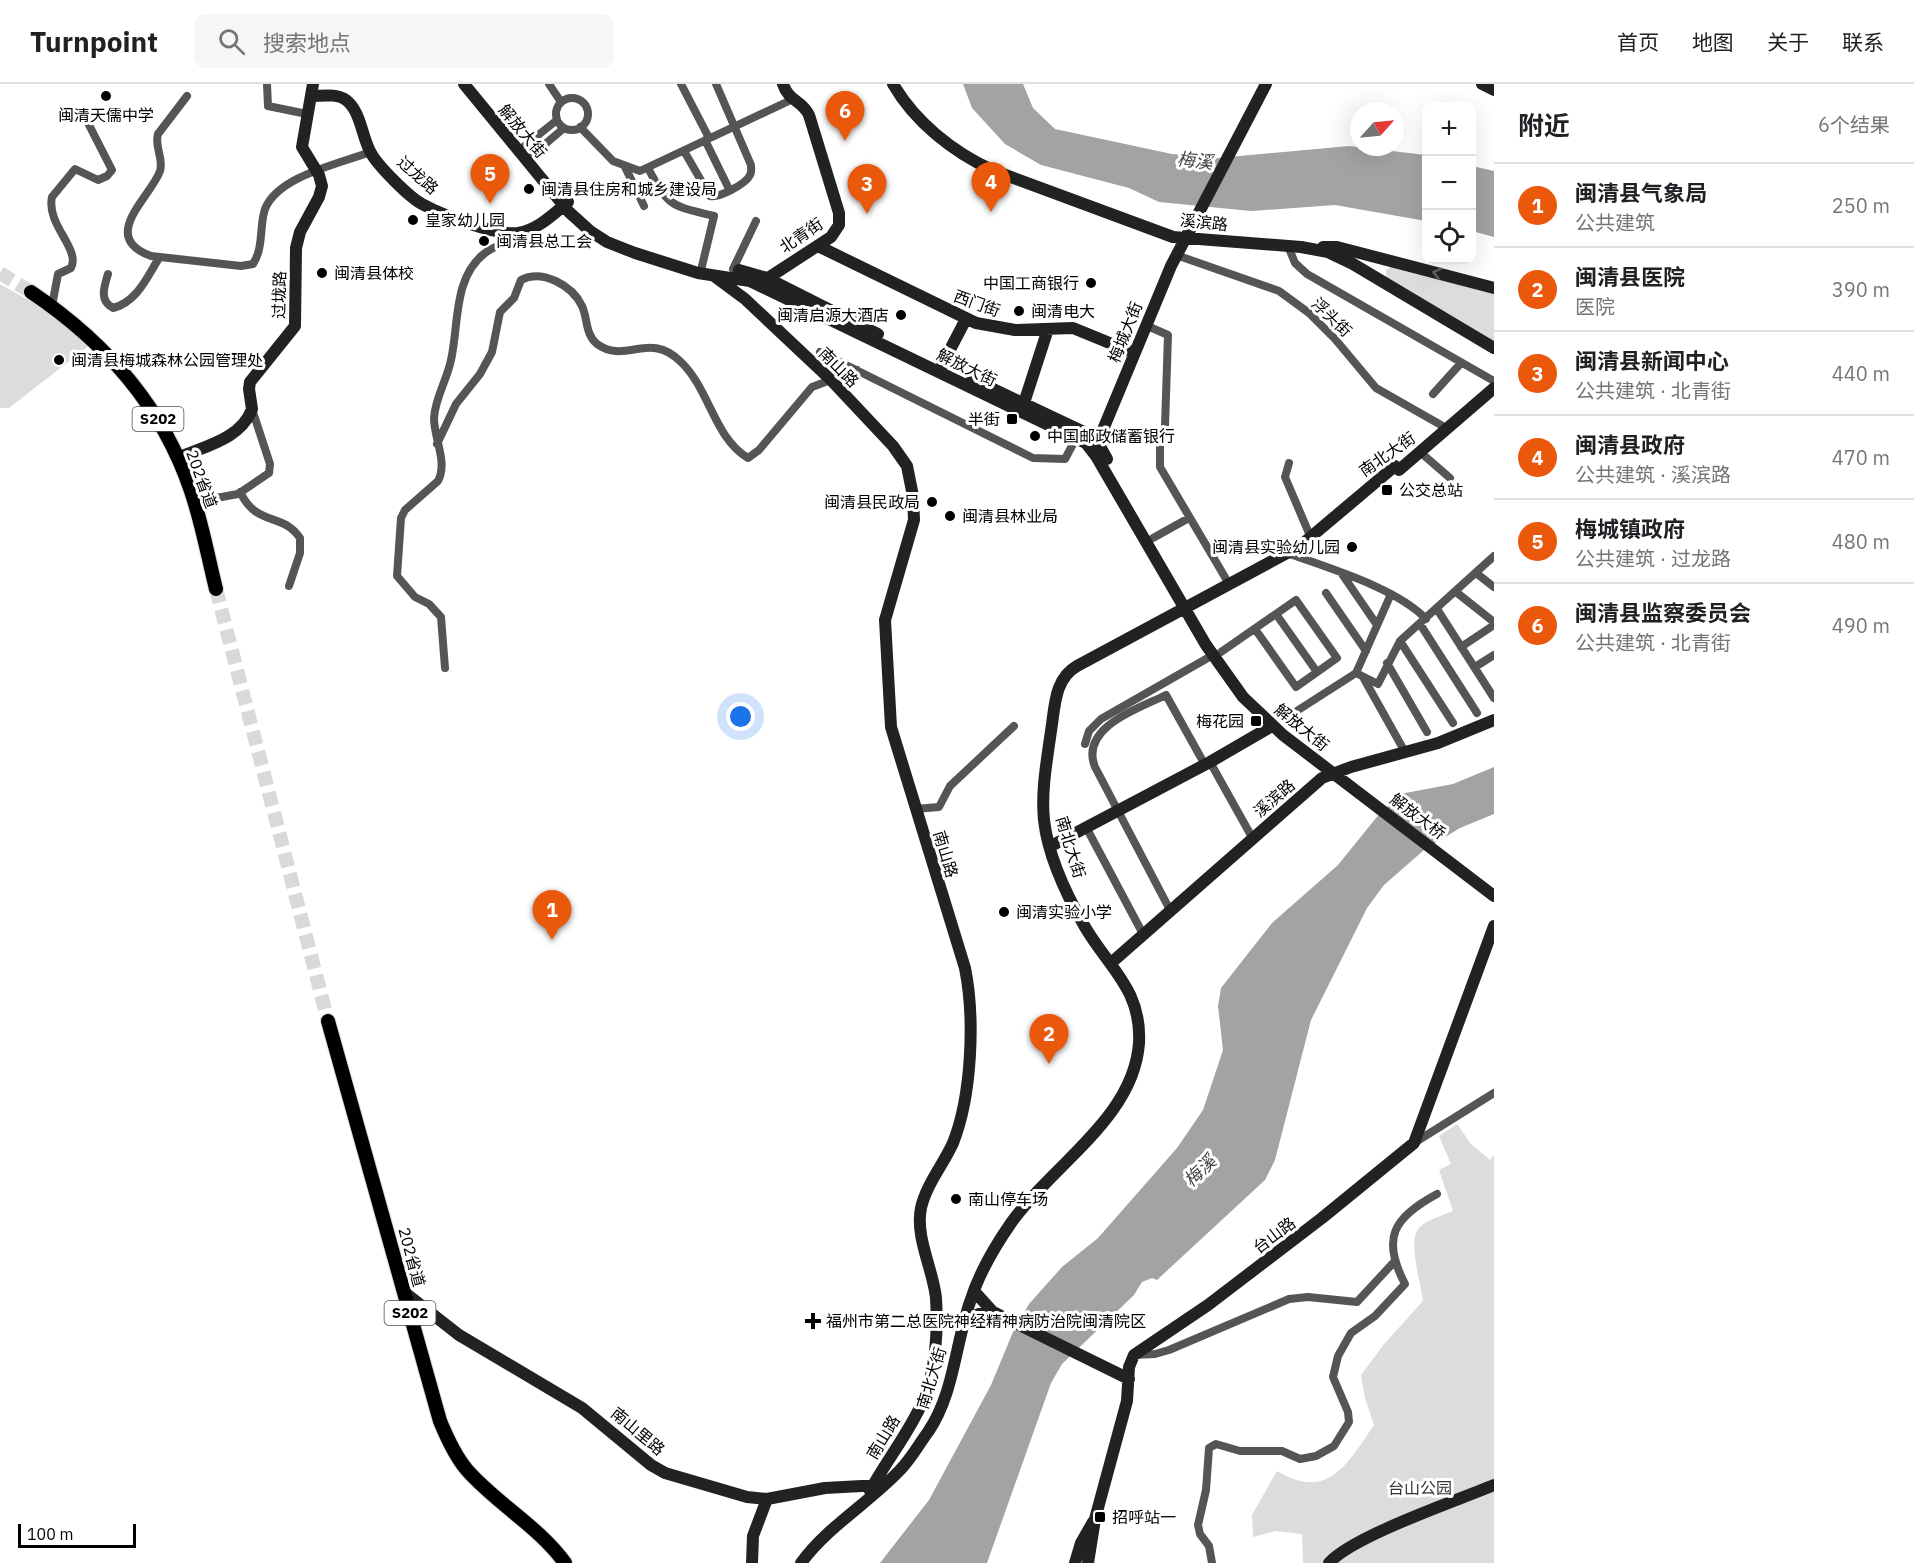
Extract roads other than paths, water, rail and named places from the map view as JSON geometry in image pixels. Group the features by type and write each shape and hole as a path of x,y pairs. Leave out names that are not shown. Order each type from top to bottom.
{"main road":[{"name":"202省道","path":"31,292 91,336 121,366 147,401 178,458 194,502 216,589"},
{"name":"202省道","path":"328,1021 432,1401 459,1459 480,1483 546,1540 565,1563"}],"street":[{"path":"267,84 268,106 307,114"},
{"name":"解放大街","path":"464,84 590,231 615,246 714,276 763,281 1093,444 1153,538 1188,606"},
{"name":"解放大街","path":"473,84 486,104 566,203 586,220 611,236 633,246 702,266 733,269 763,281 1088,434 1243,697 1272,726 1366,794"},
{"path":"549,84 561,102"},
{"path":"681,84 729,189"},
{"path":"684,151 706,193 714,197 749,178 752,170 716,84"},
{"name":"北青街","path":"745,299 763,281 837,231 839,213 809,115 804,107 791,100 783,84"},
{"name":"溪滨路","path":"893,84 908,107 924,123 984,167 1188,234 1321,250 1344,259 1494,348"},
{"path":"1482,84 1494,90"},
{"name":"梅城大街","path":"1093,444 1176,255 1264,88"},
{"path":"312,90 302,147 317,172"},
{"name":"过龙路","path":"312,90 339,96 351,104 370,152 416,200 427,207 505,232 518,233 540,225 566,203"},
{"path":"187,96 158,134 160,171 129,220 129,236 135,247 145,254 159,258 241,266 254,264 260,250 263,216 267,205 284,186 370,152"},
{"path":"564,128 557,120 556,109 561,102 573,98 583,102 587,117 580,128"},
{"path":"526,152 564,128 580,128 606,155 625,167 640,171 791,100"},
{"path":"526,152 557,120"},
{"path":"52,306 58,274 71,268 74,262 71,250 60,235 54,219 52,197 75,169 98,180 107,176 112,170 87,122"},
{"path":"625,167 644,206"},
{"path":"648,168 661,195 669,203 714,216 702,266"},
{"name":"过垅路","path":"252,409 250,382 295,327 296,248 300,232 321,192 321,180 317,172"},
{"path":"733,269 756,221"},
{"path":"445,668 441,617 434,608 415,597 401,581 396,570 403,513 441,476 442,462 437,444 435,414 451,360 465,279 473,266 486,253 530,233 540,225"},
{"name":"西门街","path":"818,246 966,319 995,328 1073,328 1134,353"},
{"path":"1494,288 1337,247 1295,246 1295,263 1307,274 1494,381"},
{"name":"浮头街","path":"1176,255 1279,291 1308,313 1335,339 1376,388 1448,429"},
{"path":"108,274 103,294 107,304 114,308 125,304 135,296 159,258"},
{"name":"南山路","path":"714,276 745,299 830,380 894,446 907,466 912,483 914,520 888,606 885,627 892,732 965,968 970,1003 965,1107 957,1131 921,1208 920,1226 936,1305 931,1376 920,1407 878,1485 865,1501 819,1541 801,1563"},
{"path":"437,444 456,404 480,374 492,352 500,312 514,298 521,280 528,277 551,279 572,292 581,305 592,338 610,351 616,353 649,346 678,359 707,396 729,444 748,458 759,450 812,387 857,370"},
{"path":"942,365 966,319"},
{"path":"1145,325 1168,335 1165,426 1160,445 1160,467 1229,584"},
{"path":"1024,402 1048,329"},
{"path":"820,352 1034,458 1065,459 1073,444"},
{"path":"1434,394 1461,363"},
{"name":"南北大街","path":"878,1485 902,1467 940,1412 974,1291 1012,1222 1110,1114 1132,1078 1139,1044 1137,1017 1128,989 1091,938 1077,911 1051,846 1044,819 1044,792 1056,699 1061,681 1077,666 1311,538 1395,466 1399,470 1494,388"},
{"path":"178,458 233,434 242,427 252,409"},
{"path":"194,502 240,492 267,476 270,467 252,409"},
{"path":"1420,452 1450,478"},
{"path":"1289,463 1285,477 1311,538"},
{"path":"240,492 252,511 282,523 300,538 300,553 290,586"},
{"path":"1153,538 1189,518"},
{"path":"1287,553 1391,594 1413,607 1477,714"},
{"path":"1360,675 1378,684 1400,641 1493,559"},
{"path":"1476,573 1494,587"},
{"path":"1342,574 1377,625"},
{"path":"1456,592 1494,624 1461,646"},
{"path":"1326,593 1366,651"},
{"path":"1391,594 1366,651 1360,675 1405,752"},
{"path":"1085,744 1089,731 1101,719 1217,654 1255,628 1276,614 1296,600 1337,658 1296,687 1255,628"},
{"path":"1437,609 1493,693"},
{"path":"1276,614 1317,672"},
{"path":"1400,641 1453,723"},
{"name":"解放大街","path":"1217,654 1260,703 1337,772"},
{"path":"1475,668 1494,655"},
{"path":"1387,663 1427,732"},
{"path":"1292,714 1360,675"},
{"path":"1170,910 1118,811 1092,755 1098,736 1112,722 1166,695 1253,839"},
{"name":"溪滨路","path":"1111,963 1322,778 1438,743 1494,720"},
{"path":"915,810 939,807 950,786 1014,726"},
{"path":"1051,846 1272,726"},
{"name":"解放大桥","path":"1366,794 1453,860"},
{"path":"1086,827 1143,934"},
{"path":"1453,860 1494,890"},
{"path":"1453,860 1494,896"},
{"path":"1413,1143 1494,926"},
{"path":"1413,1143 1494,1093"},
{"name":"台山路","path":"1134,1355 1227,1291 1322,1218 1413,1143"},
{"path":"1212,1563 1209,1546 1200,1534 1198,1525 1206,1490 1209,1448 1216,1444 1240,1451 1282,1451 1305,1459 1323,1453 1338,1442 1347,1428 1349,1417 1333,1377 1338,1356 1351,1333 1375,1316 1405,1284 1394,1262 1392,1241 1396,1226 1419,1203 1437,1194"},
{"path":"1088,1563 1095,1519 1125,1410 1134,1355 1155,1354 1169,1350 1289,1299 1308,1297 1357,1302 1394,1262"},
{"path":"974,1291 996,1314 1129,1379"},
{"name":"南山里路","path":"404,1292 459,1335 582,1408 657,1470 747,1497 768,1499 825,1488 878,1485"},
{"path":"964,1322 979,1314 996,1314"},
{"path":"1329,1563 1337,1556 1380,1533 1494,1485"},
{"path":"752,1563 756,1524 768,1499"},
{"path":"1075,1563 1083,1537 1095,1519"}],"water":[{"name":"梅溪","path":"963,84 1023,84 1033,108 1055,129 1172,154 1218,158 1349,146 1350,156 1404,156 1404,152 1422,155 1422,220 1335,205 1251,211 1159,202 1129,188 1041,165 1005,144 972,108"},
{"path":"1476,167 1494,171 1494,237 1476,232"},
{"name":"梅溪","path":"1494,767 1494,814 1460,828 1424,850 1384,885 1367,908 1311,1020 1275,1160 1265,1180 1157,1280 1152,1278 1142,1282 1134,1295 1062,1364 1051,1383 987,1563 880,1563 929,1500 991,1385 1013,1332 1029,1304 1062,1267 1098,1238 1177,1148 1203,1110 1223,1050 1218,1006 1221,988 1272,923 1338,865 1376,818 1400,794 1453,784"}],"tunnel":[{"path":"0,273 31,292"},
{"path":"216,589 328,1021"}],"place":[{"name":"闽清天儒中学","path":"106,96"},
{"name":"闽清县监察委员会","path":"845,141"},
{"name":"闽清县住房和城乡建设局","path":"529,189"},
{"name":"梅城镇政府","path":"490,204"},
{"name":"闽清县政府","path":"991,212"},
{"name":"闽清县新闻中心","path":"867,214"},
{"name":"皇家幼儿园","path":"413,220"},
{"name":"闽清县总工会","path":"484,241"},
{"name":"闽清县体校","path":"322,273"},
{"name":"中国工商银行","path":"1091,283"},
{"name":"闽清电大","path":"1019,311"},
{"name":"闽清启源大酒店","path":"901,315"},
{"name":"闽清县梅城森林公园管理处","path":"59,360"},
{"name":"半街","path":"1012,419"},
{"name":"中国邮政储蓄银行","path":"1035,436"},
{"name":"公交总站","path":"1387,490"},
{"name":"闽清县民政局","path":"932,502"},
{"name":"闽清县林业局","path":"950,516"},
{"name":"闽清县实验幼儿园","path":"1352,547"},
{"name":"梅花园","path":"1256,721"},
{"name":"闽清实验小学","path":"1004,912"},
{"name":"闽清县气象局","path":"552,940"},
{"name":"闽清县医院","path":"1049,1064"},
{"name":"南山停车场","path":"956,1199"},
{"name":"福州市第二总医院神经精神病防治院闽清院区","path":"813,1321"},
{"name":"招呼站一","path":"1100,1517"}],"park label":[{"name":"台山公园","path":"1420,1488"}]}
